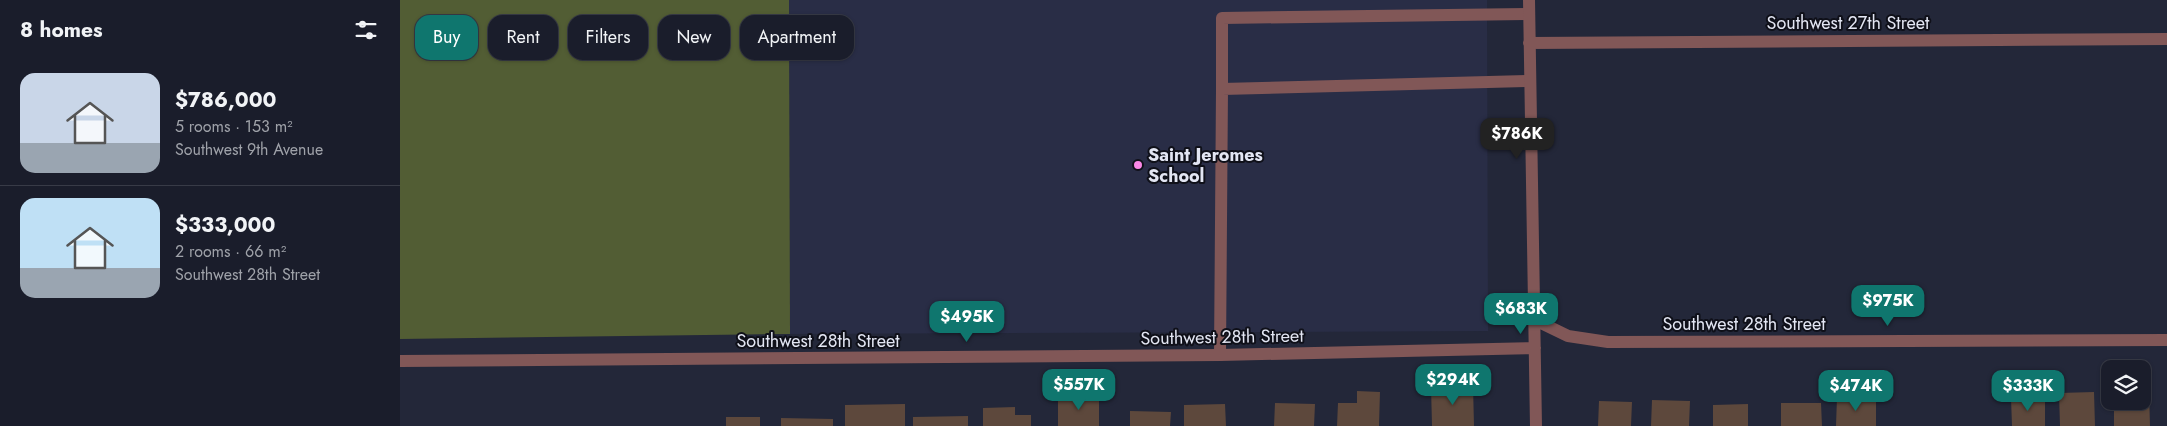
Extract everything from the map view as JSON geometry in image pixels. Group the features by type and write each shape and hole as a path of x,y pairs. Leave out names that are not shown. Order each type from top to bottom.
{"street":[{"path":"1528,0 1536,426"},
{"path":"1220,355 1222,18 1529,14"},
{"name":"Southwest 27th Street","path":"1529,43 2167,39"},
{"path":"1222,89 1529,81"},
{"name":"Southwest 28th Street","path":"1535,320 1568,336 1608,342 2167,340"},
{"name":"Southwest 28th Street","path":"400,361 1220,355 1535,348"}],"shaded area":[{"name":"Saint Jeromes School","path":"789,0 1487,0 1488,331 790,334 789,60 854,60 854,15 789,15"}],"green space":[{"path":"400,0 789,0 789,15 740,15 740,60 789,60 790,334 400,339"}],"building":[{"path":"1473,385 1474,426 1432,426 1431,386"},
{"path":"1357,391 1380,392 1379,426 1337,426 1338,403 1357,403"},
{"path":"2094,392 2095,426 2060,426 2059,393"},
{"path":"1099,395 1099,426 1058,426 1058,396"},
{"path":"1837,397 1876,398 1876,426 1836,426"},
{"path":"2045,397 2045,426 2012,426 2011,398"},
{"path":"1652,400 1690,401 1689,426 1651,426"},
{"path":"1599,401 1632,402 1631,426 1598,426"},
{"path":"1275,403 1315,404 1314,426 1274,426"},
{"path":"1781,403 1821,403 1822,426 1781,426"},
{"path":"905,404 905,426 845,426 845,405"},
{"path":"1225,404 1226,426 1184,426 1184,405"},
{"path":"1748,404 1748,426 1713,426 1713,405"},
{"path":"1015,407 1015,415 1031,415 1031,426 983,426 983,408"},
{"path":"2114,410 2150,410 2150,426 2114,426"},
{"path":"1130,411 1171,412 1170,426 1130,426"},
{"path":"968,416 968,426 913,426 913,417"},
{"path":"726,417 760,417 760,426 726,426"},
{"path":"781,418 833,419 833,426 781,426"}],"place":[{"name":"Saint Jeromes School","path":"1138,165"}]}
